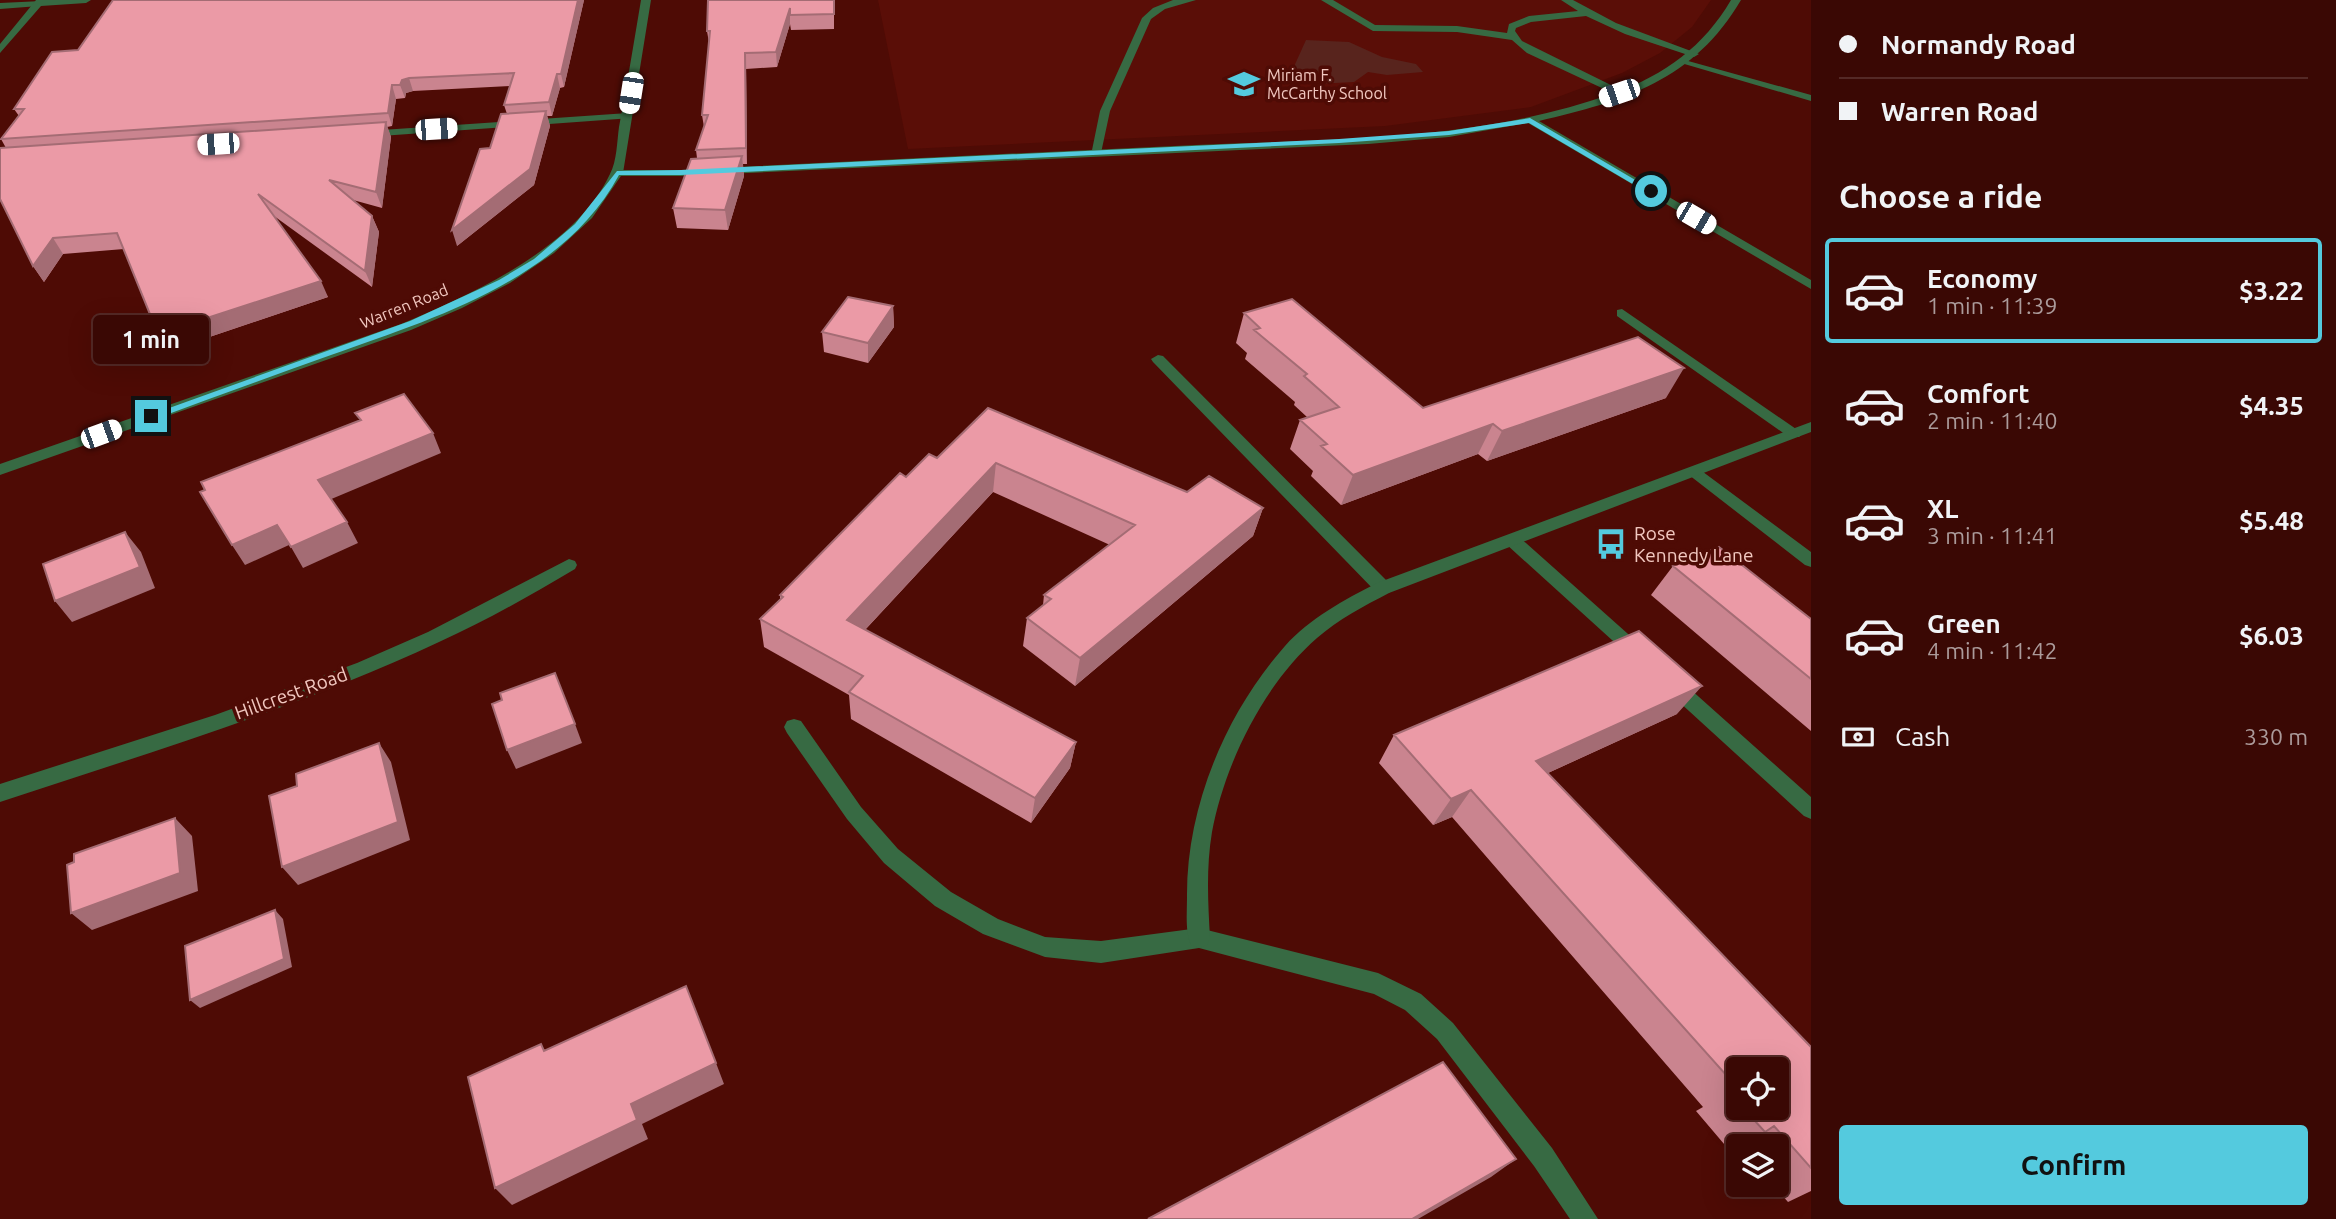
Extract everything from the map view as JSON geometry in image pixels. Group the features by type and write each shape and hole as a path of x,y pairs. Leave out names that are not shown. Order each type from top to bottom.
{"street":[{"path":"0,6 40,1 86,0"},
{"name":"Warren Road","path":"0,470 353,345 461,302 502,282 559,244 593,209 617,173 646,0"},
{"path":"1096,153 1105,111 1147,18 1156,8 1172,2 1191,0"},
{"path":"1326,0 1373,28 1457,29 1512,37 1546,59 1619,93"},
{"path":"1566,0 1623,31 1811,98"},
{"path":"617,173 669,173 1096,153 1392,138 1471,130 1530,120 1619,93 1659,76 1690,57 1717,32 1737,0"},
{"path":"0,50 40,1"},
{"path":"1512,37 1512,26 1520,22 1586,13"},
{"path":"349,135 628,116"},
{"path":"1530,120 1811,285"},
{"path":"1622,313 1794,434"},
{"path":"1158,359 1384,588"},
{"path":"1199,938 1196,881 1202,831 1213,789 1225,760 1271,678 1292,651 1346,607 1384,588 1811,427"},
{"path":"1695,471 1811,561"},
{"path":"1512,540 1811,810"},
{"name":"Hillcrest Road","path":"0,793 287,696 395,654 496,608 569,565"},
{"path":"794,727 854,813 891,856 943,899 991,927 1045,947 1101,952 1199,938 1378,984 1413,1002 1445,1031 1543,1157 1585,1219"}],"shaded area":[{"name":"Miriam F. McCarthy School","path":"878,0 1711,0 1692,27 1660,53 1622,73 1531,107 1385,126 908,149"},
{"path":"1306,40 1349,42 1382,57 1416,64 1423,72 1387,75 1368,72 1354,82 1316,84 1292,71"}],"building":[{"path":"113,0 578,0 561,74 557,74 549,102 504,105 514,73 409,78 402,80 400,85 392,85 388,113 1,139 24,109 14,109 52,52 78,50"},
{"path":"708,0 834,0 834,14 790,15 790,8 776,52 745,53 746,148 696,150 708,115 702,115 710,31 707,31"},
{"path":"546,111 530,169 452,230 480,149 490,148 501,114"},
{"path":"386,122 376,192 329,180 372,216 365,271 258,194 321,281 158,334 117,233 53,238 33,266 0,199 0,148"},
{"path":"742,156 725,210 673,208 691,159"},
{"path":"848,297 893,306 868,343 822,332"},
{"path":"1292,299 1423,408 1638,337 1684,368 1502,431 1493,424 1353,475 1321,446 1327,444 1300,420 1339,407 1304,376 1307,374 1254,330 1260,328 1244,313"},
{"path":"404,394 433,433 318,480 347,522 291,547 277,525 232,545 200,492 205,490 201,482 361,420 355,413"},
{"path":"988,408 1187,492 1209,476 1263,508 1080,658 1027,618 1051,599 1044,595 1135,525 996,463 847,620 1076,742 1035,798 849,692 863,676 760,619 783,597 780,595 900,473 906,477 929,454 937,458"},
{"path":"125,532 140,567 55,601 43,564"},
{"path":"1719,547 1811,619 1811,679 1673,566"},
{"path":"1639,631 1702,686 1536,761 1811,1047 1811,1168 1789,1143 1789,1134 1781,1134 1774,1126 1765,1132 1754,1120 1789,1120 1789,1057 1726,1057 1726,1075 1471,790 1451,799 1394,735"},
{"path":"555,673 575,724 507,750 492,704 502,700 500,693"},
{"path":"379,743 398,822 282,867 269,796 297,786 296,774"},
{"path":"175,818 180,873 71,913 67,865 74,862 74,854"},
{"path":"275,910 284,959 190,1000 185,946"},
{"path":"686,986 716,1063 631,1104 637,1120 495,1188 468,1077 541,1044 544,1051"},
{"path":"1443,1062 1516,1159 1412,1219 1148,1219"}],"place":[{"name":"Miriam F. McCarthy School","path":"1244,84"},
{"name":"Rose Kennedy Lane","path":"1611,544"}],"route":[{"path":"151,416 413,323 502,282 537,261 578,226 607,191 617,173 681,173 1392,138 1449,133 1530,120 1651,191"}]}
